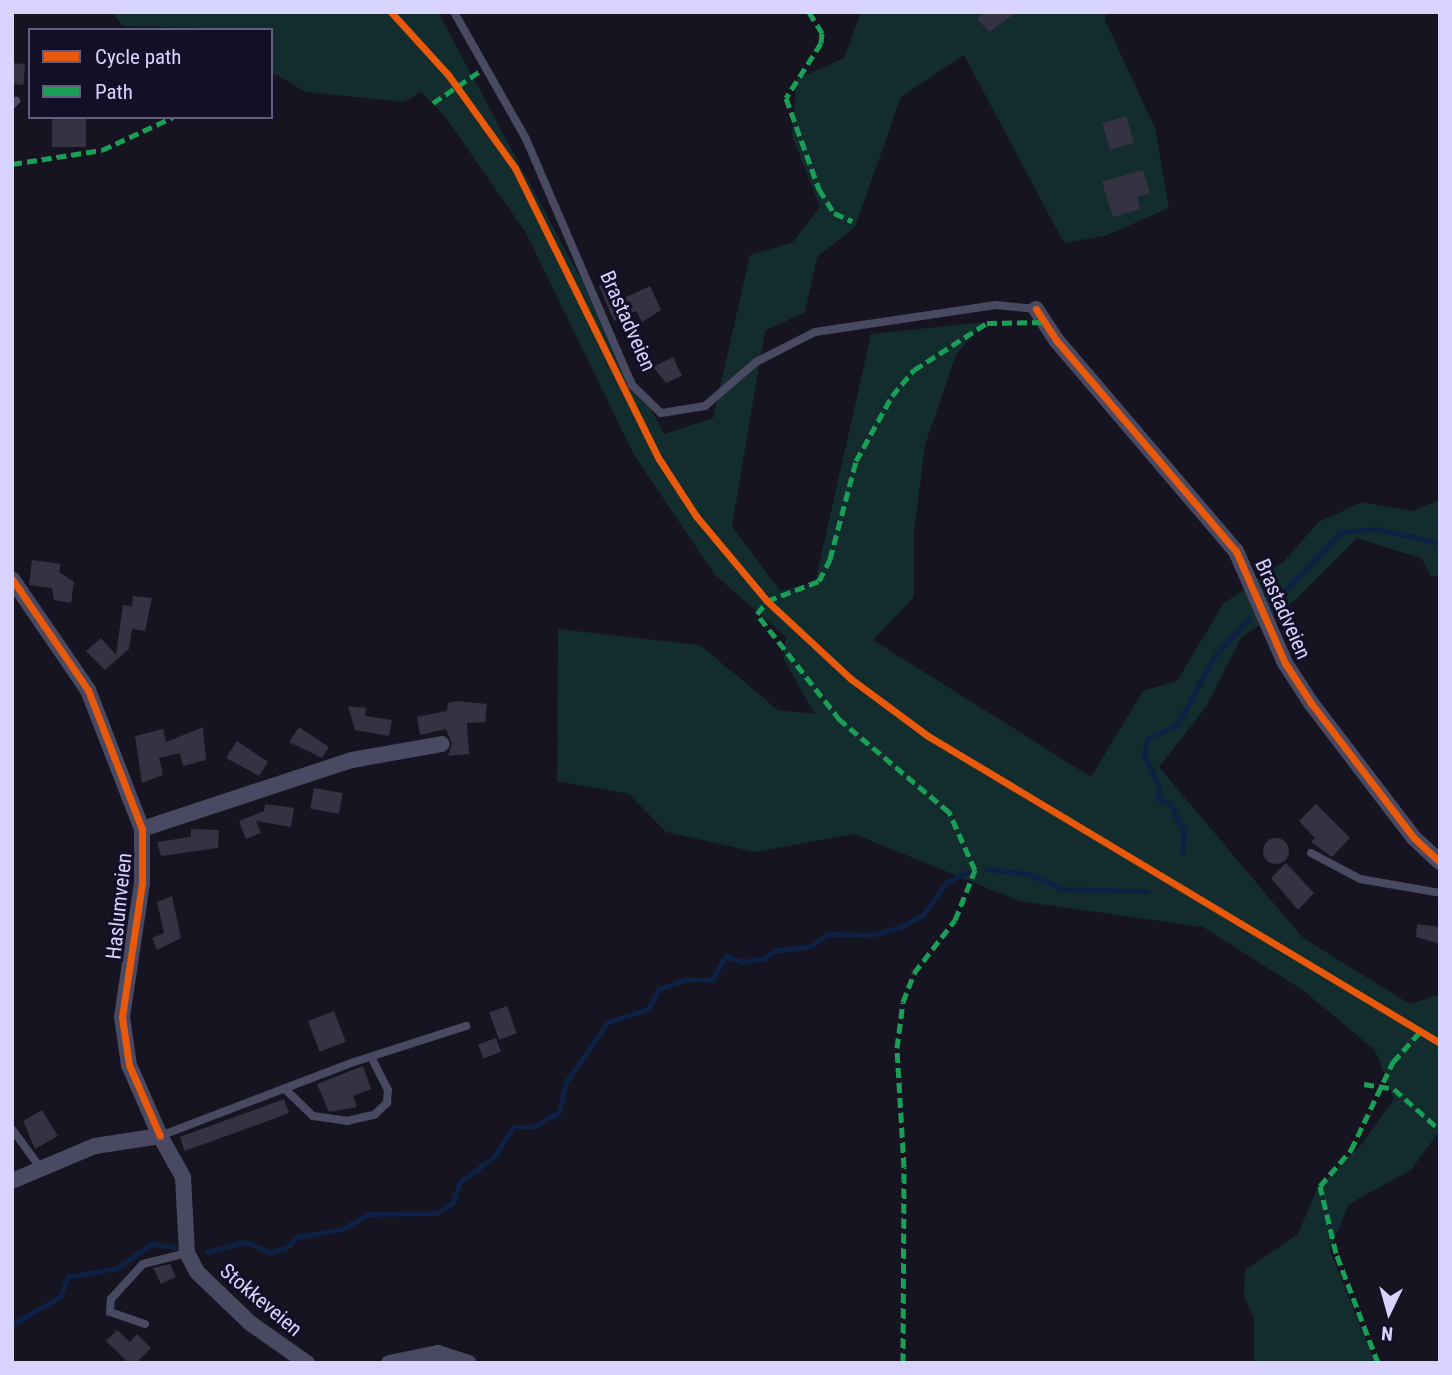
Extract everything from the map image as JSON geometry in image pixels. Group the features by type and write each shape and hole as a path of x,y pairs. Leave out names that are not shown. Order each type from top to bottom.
{"street":[{"name":"Brastadveien","path":"1036,309 1057,341 1236,551 1285,663 1380,796 1440,862"},
{"name":"Haslumveien","path":"12,579 88,690 142,829 142,883 122,1017 129,1065 160,1136"},
{"name":"Haslumveien","path":"142,829 352,760 442,744"},
{"path":"12,1181 39,1166 102,1144 160,1136 183,1177 187,1253"},
{"name":"Stokkeveien","path":"187,1253 222,1299 307,1363"},
{"path":"389,1363 438,1353 468,1363"}],"lane":[{"name":"Brastadveien","path":"454,12 526,139 632,386 661,413 705,406 756,362 815,332 996,305 1036,309"},
{"path":"1311,853 1360,879 1440,893"},
{"path":"160,1136 372,1057 466,1026"},
{"path":"285,1089 313,1115 346,1121 374,1115 387,1103 388,1090 372,1057"},
{"path":"12,1129 39,1166"},
{"path":"145,1324 110,1312 111,1299 143,1264 187,1253"}],"green space":[{"path":"112,12 438,12 664,434 713,418 750,255 793,242 820,207 792,135 797,79 844,58 861,12 1106,12 1105,20 1155,128 1169,208 1105,236 1064,243 964,55 901,97 855,227 817,257 805,312 765,331 732,526 780,591 815,583 871,334 984,322 956,355 925,445 914,532 914,597 873,640 1091,777 1143,691 1177,681 1223,604 1283,562 1319,522 1362,502 1411,511 1440,500 1440,576 1431,576 1421,558 1357,538 1294,601 1241,638 1206,707 1159,767 1303,938 1410,1004 1440,994 1440,1130 1411,1170 1349,1204 1330,1250 1375,1363 1254,1363 1254,1318 1244,1297 1245,1270 1298,1234 1317,1189 1361,1145 1394,1099 1375,1050 1304,991 1203,927 1019,901 854,834 755,852 666,832 629,794 557,781 558,629 700,645 778,710 815,714 783,658 786,637 715,575 634,455 526,233 444,115 421,92 404,102 306,92 273,73 273,28 123,26"}],"building":[{"path":"984,12 1017,12 989,32 977,19"},
{"path":"12,63 25,64 24,85 12,84"},
{"path":"1126,116 1134,143 1110,150 1102,123"},
{"path":"52,119 86,119 86,147 52,147"},
{"path":"1143,170 1150,193 1137,197 1140,209 1113,217 1102,182"},
{"path":"613,280 622,299 650,286 661,310 642,322 636,311 614,321 599,286"},
{"path":"673,357 682,376 666,383 653,367"},
{"path":"32,560 61,564 59,572 74,582 71,603 54,600 52,588 29,585"},
{"path":"133,596 152,598 145,631 132,629 129,649 105,670 86,651 101,638 116,655 123,605 132,606"},
{"path":"457,701 487,704 485,722 467,723 469,754 448,756 452,743 446,729 420,735 417,717 447,711 448,703"},
{"path":"348,706 366,708 365,716 392,720 389,736 355,730"},
{"path":"203,727 206,760 183,766 180,753 159,758 163,775 142,783 135,736 163,729 166,742"},
{"path":"299,727 329,747 322,758 289,742"},
{"path":"237,741 268,762 259,776 226,758"},
{"path":"314,788 343,793 339,814 310,809"},
{"path":"265,804 294,808 291,827 256,821 261,833 246,839 239,821 264,811"},
{"path":"1316,804 1350,838 1332,857 1311,842 1315,838 1299,821"},
{"path":"191,829 219,830 218,848 161,856 157,842 191,837"},
{"path":"1276,838 1285,842 1289,851 1285,860 1276,864 1267,860 1263,851 1267,842"},
{"path":"1286,863 1314,893 1298,910 1271,878"},
{"path":"172,896 181,938 157,950 152,938 164,933 157,902"},
{"path":"1417,924 1440,927 1440,944 1416,937"},
{"path":"507,1006 517,1033 499,1040 489,1012"},
{"path":"334,1011 346,1042 320,1052 308,1021"},
{"path":"496,1038 501,1052 483,1059 478,1044"},
{"path":"363,1066 371,1089 353,1096 357,1107 329,1112 317,1084"},
{"path":"284,1099 289,1113 185,1151 180,1137"},
{"path":"42,1110 58,1136 35,1149 23,1121"},
{"path":"170,1264 176,1277 161,1284 153,1268"},
{"path":"117,1330 130,1342 137,1334 151,1348 136,1363 129,1363 106,1341"}],"waterway":[{"path":"1280,596 1341,532 1377,529 1440,543"},
{"path":"1182,854 1184,833 1170,804 1158,799 1159,788 1144,755 1148,738 1176,726 1216,654 1249,619"},
{"path":"987,869 1029,874 1062,889 1146,891"},
{"path":"207,1252 246,1242 270,1252 286,1248 297,1237 342,1229 369,1214 437,1213 452,1203 460,1182 495,1156 513,1127 533,1127 559,1112 566,1082 608,1022 648,1009 659,989 686,979 712,980 726,956 743,962 765,958 773,951 811,946 828,934 871,935 898,928 923,915 947,882 968,872"},
{"path":"12,1324 60,1297 68,1277 117,1268 152,1244 178,1247"}],"marked path":[{"path":"809,12 822,33 821,43 786,98 819,189 834,213 852,221"},
{"path":"433,103 483,69"},
{"path":"12,164 102,150 169,119"},
{"path":"903,1363 904,1167 897,1048 903,1002 914,973 955,920 975,870 949,812 840,720 757,614 767,601 819,581 830,559 856,461 892,396 914,370 987,323 1043,322"},
{"path":"1378,1363 1336,1253 1320,1186 1351,1150 1393,1062 1420,1032"},
{"path":"1364,1084 1394,1089 1440,1130"}],"cycle path":[{"path":"391,12 449,76 515,168 659,459 696,516 767,601 851,679 928,736 1440,1043"},
{"path":"1036,309 1057,341 1236,551 1285,663 1311,703 1414,838 1440,862"},
{"path":"12,579 88,690 142,829 142,883 122,1017 129,1065 160,1136"}]}
